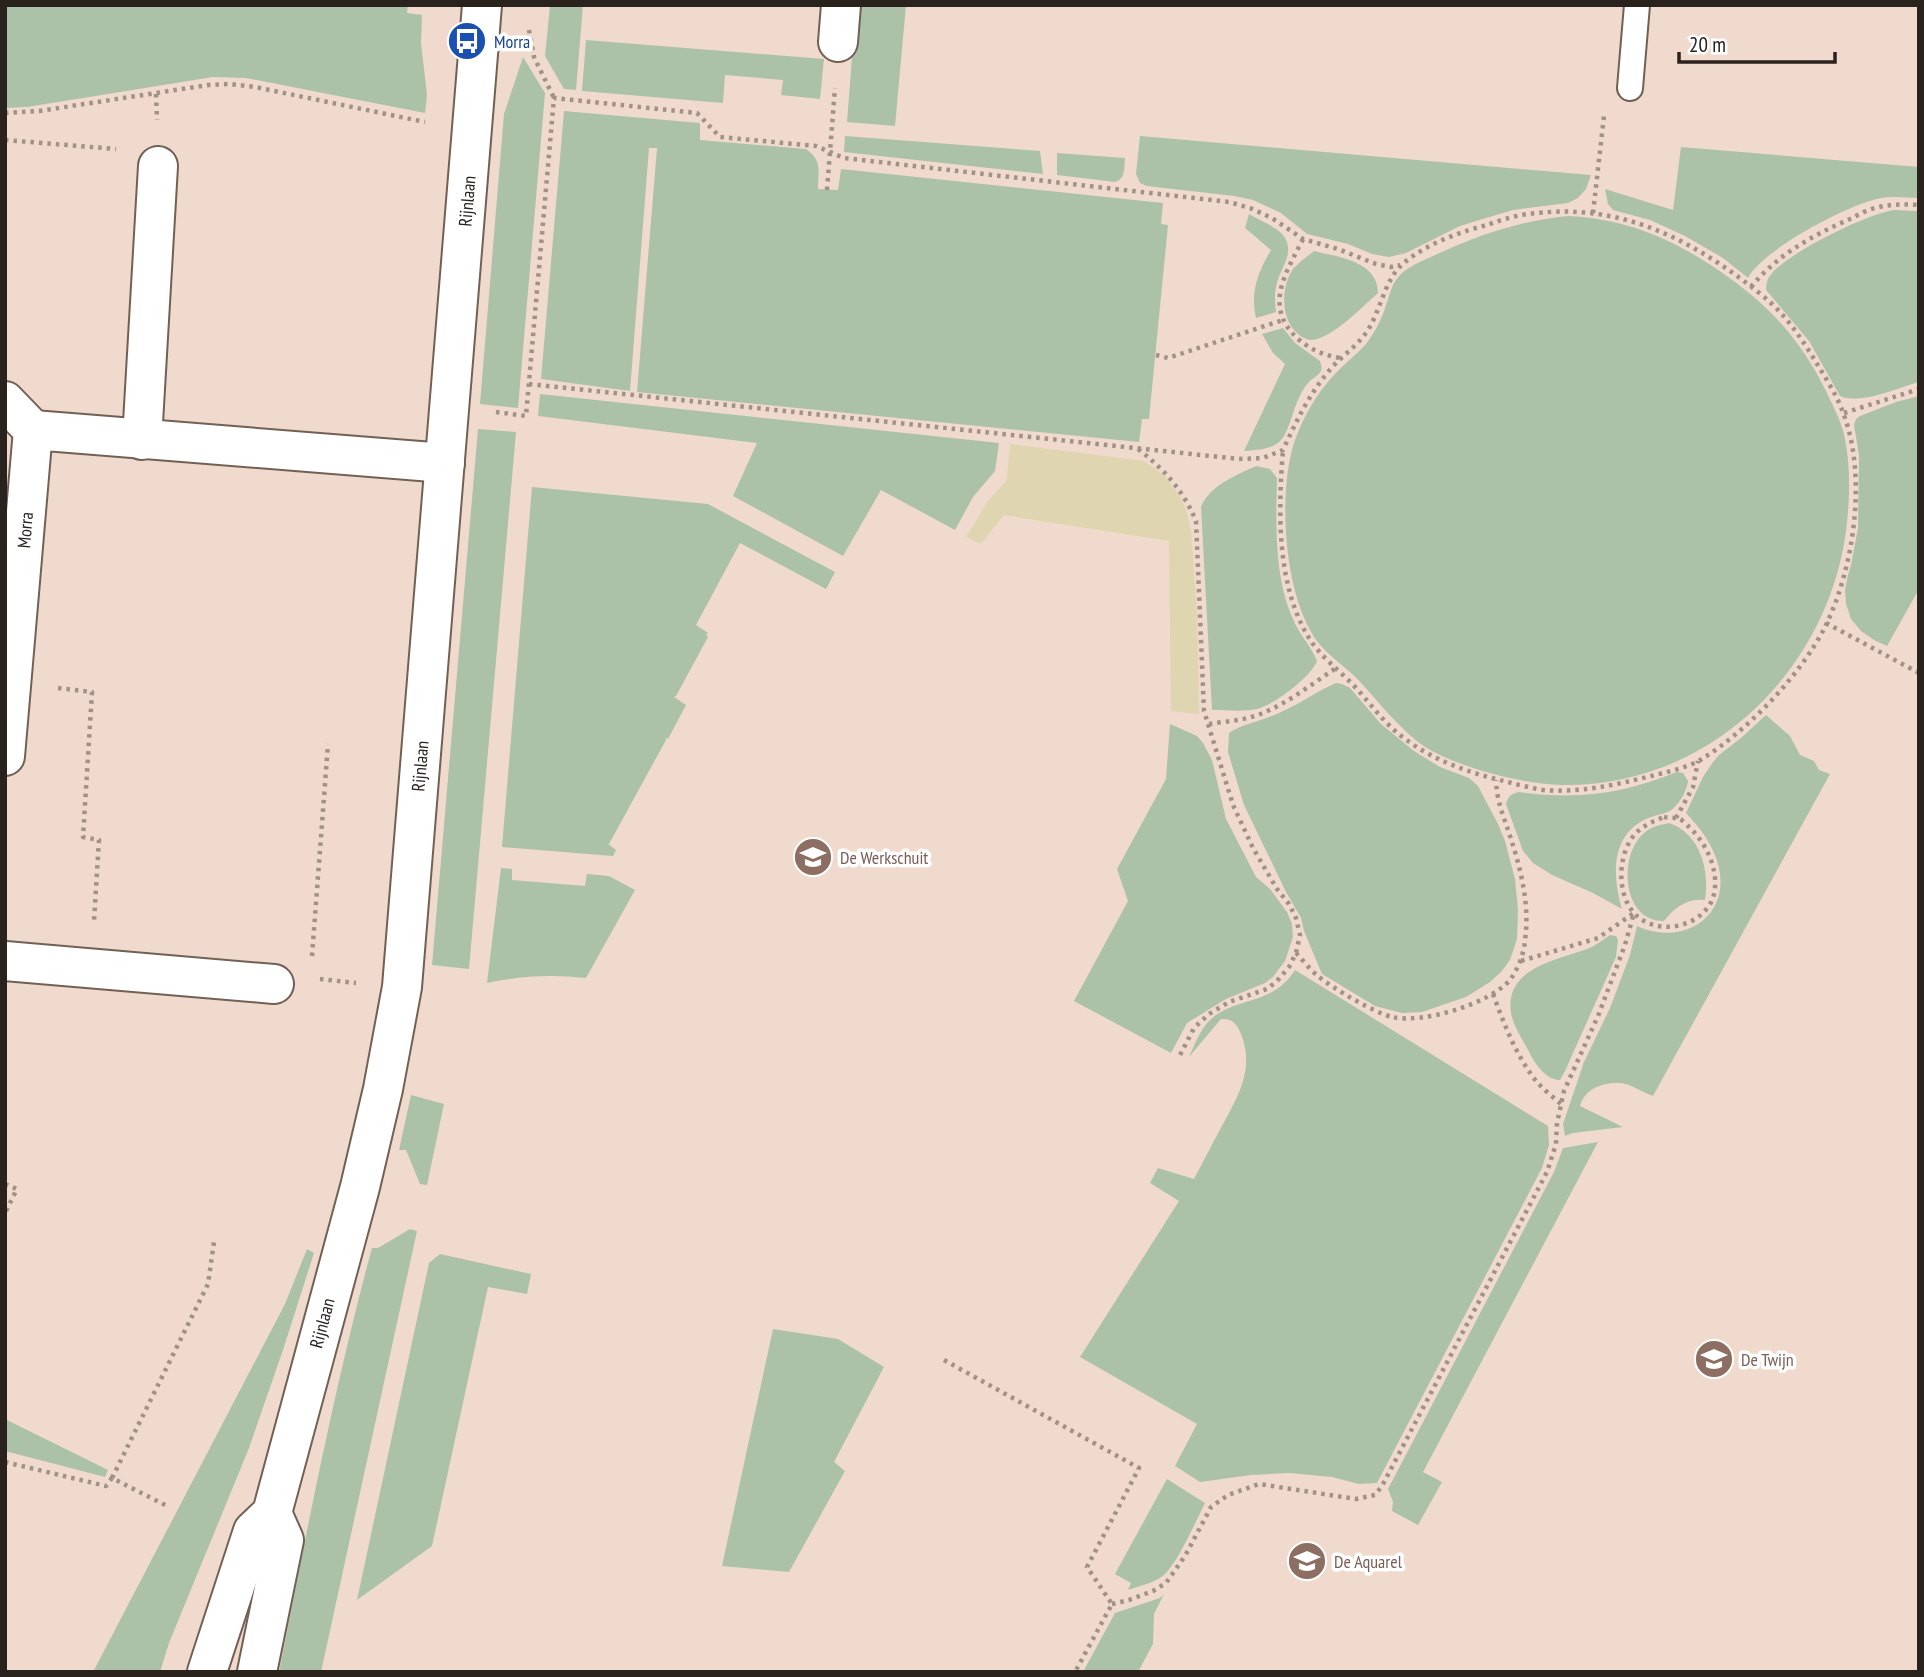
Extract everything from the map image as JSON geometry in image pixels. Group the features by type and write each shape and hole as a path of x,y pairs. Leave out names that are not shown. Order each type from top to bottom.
{"street":[{"name":"Rijnlaan","path":"207,1672 253,1531 272,1513 359,1187 383,1089 402,987 482,5"},
{"path":"142,440 158,166"},
{"path":"5,401 33,430 445,463"},
{"name":"Morra","path":"5,756 33,430"},
{"path":"5,961 292,981"},
{"path":"257,1672 284,1540 272,1513"}],"lane":[{"path":"1630,88 1637,5"}],"path":[{"path":"450,407 526,416 554,98 534,57 527,18"},
{"path":"827,190 840,24"},
{"path":"5,113 39,111 230,84 472,132"},
{"path":"1593,213 1606,101 1630,88"},
{"path":"554,98 697,113 720,137 816,146 844,158 1229,202 1272,218 1303,239 1391,267 1427,248 1476,228 1524,214 1575,211 1623,218 1663,231 1696,249 1773,305 1801,339 1844,413 1853,448 1856,483 1845,570 1826,623 1806,656 1757,716 1698,761 1617,785 1579,790 1541,789 1496,780 1443,761 1408,741 1383,719 1356,687 1317,649 1304,630 1290,598 1282,540 1283,450 1308,398 1331,368 1365,333 1401,264"},
{"path":"5,140 116,149"},
{"path":"1751,287 1763,272 1811,237 1874,208 1899,204 1919,205"},
{"path":"1303,239 1281,286 1279,300 1283,320 1304,344 1331,357 1341,358"},
{"path":"1156,355 1168,358 1283,320"},
{"path":"529,384 1239,459 1263,458 1283,450"},
{"path":"1844,413 1919,389"},
{"path":"1137,448 1158,465 1176,485 1189,504 1196,521 1205,711 1233,804 1253,848 1296,918 1300,935 1296,953 1277,981 1267,989 1228,1002 1209,1014 1194,1028 1178,1059"},
{"path":"1826,623 1919,673"},
{"path":"1209,724 1248,718 1266,711 1336,668"},
{"path":"12,684 92,692 83,837 99,840 91,968"},
{"path":"328,744 292,981 402,987"},
{"path":"1676,818 1693,787 1698,761"},
{"path":"1296,953 1317,976 1372,1010 1392,1017 1427,1017 1475,1004 1510,980 1521,961 1526,915 1523,886 1513,845 1499,808 1496,780"},
{"path":"1664,817 1676,818 1695,832 1706,848 1712,862 1715,882 1712,898 1702,913 1689,922 1660,928 1634,913 1626,900 1622,860 1626,847 1636,833 1664,817"},
{"path":"1521,961 1598,938 1634,913"},
{"path":"1075,1672 1112,1604 1153,1591 1166,1583 1185,1556 1211,1507 1228,1495 1259,1485 1356,1499 1375,1495 1547,1172 1556,1144 1564,1091 1607,994 1634,913"},
{"path":"1493,994 1522,1061 1538,1084 1561,1104"},
{"path":"5,1184 17,1189 5,1213"},
{"path":"5,1462 106,1486 113,1478 208,1284 214,1242"},
{"path":"944,1360 1139,1468 1087,1567 1112,1604"},
{"path":"113,1478 167,1506"}],"green space":[{"path":"5,5 408,5 407,13 422,15 421,43 427,95 425,113 246,78 213,77 27,107 5,108"},
{"path":"550,5 583,5 576,90 564,89 545,56"},
{"path":"856,5 906,5 895,126 847,122"},
{"path":"586,40 824,59 820,99 781,95 783,80 725,75 723,103 582,91"},
{"path":"523,57 545,93 518,408 480,404 504,114"},
{"path":"564,111 700,123 700,140 806,149 817,162 818,189 838,190 841,169 1163,203 1161,224 1168,225 1149,419 1142,419 1139,442 637,392 657,148 649,148 630,391 541,379"},
{"path":"845,136 1040,151 1043,174 844,152"},
{"path":"1140,136 1591,175 1586,189 1578,198 1568,203 1513,210 1486,218 1460,226 1406,253 1389,257 1307,234 1281,213 1253,200 1140,183 1136,174"},
{"path":"1681,147 1919,167 1919,198 1881,198 1829,218 1771,254 1748,278 1723,258 1685,236 1650,220 1613,210 1608,204 1605,189 1673,210"},
{"path":"1057,153 1125,158 1124,172 1115,182 1057,175"},
{"path":"1894,210 1919,211 1919,382 1879,395 1858,398 1840,396 1809,341 1766,290 1767,281 1789,259 1806,248 1846,227"},
{"path":"1249,214 1280,232 1288,247 1276,287 1276,312 1256,318 1256,282 1271,250 1245,228"},
{"path":"1568,216 1634,227 1674,244 1712,266 1761,303 1798,344 1827,393 1844,434 1849,482 1846,531 1834,583 1814,631 1786,675 1751,712 1710,743 1664,767 1614,781 1561,785 1526,781 1467,766 1432,751 1403,729 1358,679 1323,648 1310,630 1292,579 1285,520 1289,465 1301,425 1327,382 1372,335 1399,276 1418,263 1482,235 1532,221"},
{"path":"1314,251 1345,258 1364,267 1376,282 1378,293 1338,328 1312,340 1302,337 1289,324 1284,295 1293,269"},
{"path":"1283,328 1295,343 1320,361 1321,371 1303,390 1280,441 1268,448 1244,451 1285,364 1273,353 1262,334"},
{"path":"540,394 999,443 995,471 973,497 955,530 881,490 843,556 733,496 757,443 538,416"},
{"path":"1919,396 1919,589 1887,646 1861,631 1851,619 1846,604 1845,590 1858,528 1859,455 1854,425 1860,416"},
{"path":"478,429 516,432 469,969 432,965"},
{"path":"1256,466 1270,469 1277,478 1276,513 1282,586 1296,624 1317,661 1300,682 1264,706 1246,710 1212,710 1201,507 1217,487"},
{"path":"532,487 708,504 835,572 826,589 740,543 696,625 708,633 708,637 674,697 686,705 668,739 665,738 608,844 616,850 613,856 502,847"},
{"path":"1336,683 1350,688 1381,724 1414,751 1440,767 1469,778 1478,786 1505,841 1515,879 1517,939 1510,960 1490,982 1466,997 1422,1012 1402,1013 1375,1006 1322,974 1301,918 1244,805 1228,752 1229,733 1288,709"},
{"path":"1766,715 1790,736 1800,755 1814,761 1819,770 1830,774 1653,1096 1621,1083 1596,1087 1586,1095 1580,1106 1623,1127 1565,1136 1563,1124 1584,1062 1610,1008 1630,955 1637,926 1667,933 1682,931 1707,917 1715,905 1720,891 1716,857 1698,826 1686,813 1713,762"},
{"path":"1170,724 1197,736 1203,743 1212,760 1226,819 1256,877 1270,889 1287,912 1293,937 1285,961 1273,977 1226,999 1187,1023 1171,1053 1074,1001 1128,901 1117,869 1166,779"},
{"path":"1677,772 1683,773 1688,781 1678,803 1672,810 1645,819 1632,829 1619,849 1616,872 1622,909 1533,863 1523,851 1506,804 1510,796 1519,792 1561,795 1600,793 1637,786"},
{"path":"1669,823 1680,828 1695,844 1704,866 1706,889 1705,900 1682,904 1664,921 1650,918 1640,911 1628,886 1628,871 1630,856 1644,833 1653,827"},
{"path":"501,868 512,869 512,880 585,886 587,874 609,876 635,890 586,978 536,976 487,983"},
{"path":"1610,935 1616,936 1618,940 1616,957 1560,1080 1549,1077 1536,1063 1514,1022 1511,998 1516,986 1535,968 1590,948"},
{"path":"1295,970 1548,1126 1549,1145 1542,1168 1377,1483 1359,1484 1332,1477 1289,1473 1200,1482 1175,1466 1197,1424 1080,1357 1179,1201 1150,1183 1158,1168 1194,1179 1239,1093 1246,1059 1238,1027 1234,1022 1221,1019 1189,1057 1199,1035 1217,1014 1275,990"},
{"path":"411,1095 444,1104 427,1185 420,1184 406,1150 399,1150"},
{"path":"1598,1142 1423,1472 1442,1482 1418,1525 1392,1511 1393,1502 1388,1489 1554,1172 1563,1148"},
{"path":"410,1229 417,1231 321,1672 279,1672 333,1406 372,1248 378,1248"},
{"path":"307,1249 314,1253 249,1448 169,1643 160,1672 93,1672 285,1304"},
{"path":"440,1254 531,1274 527,1294 488,1287 432,1546 357,1600 429,1263"},
{"path":"773,1329 838,1339 884,1367 834,1462 845,1471 789,1572 722,1566"},
{"path":"5,1419 108,1470 105,1477 5,1451"},
{"path":"1167,1479 1205,1503 1175,1561 1164,1575 1128,1590 1131,1583 1115,1574"},
{"path":"1164,1594 1154,1614 1153,1644 1138,1672 1083,1672 1115,1613 1160,1598"}],"sand":[{"path":"1010,444 1144,461 1165,476 1180,497 1191,531 1197,614 1199,714 1171,711 1169,541 1004,515 981,544 966,537 988,501 1007,480"}],"place":[{"name":"Morra","path":"467,41"},
{"name":"De Werkschuit","path":"813,857"},
{"name":"De Twijn","path":"1714,1359"},
{"name":"De Aquarel","path":"1307,1561"}]}
